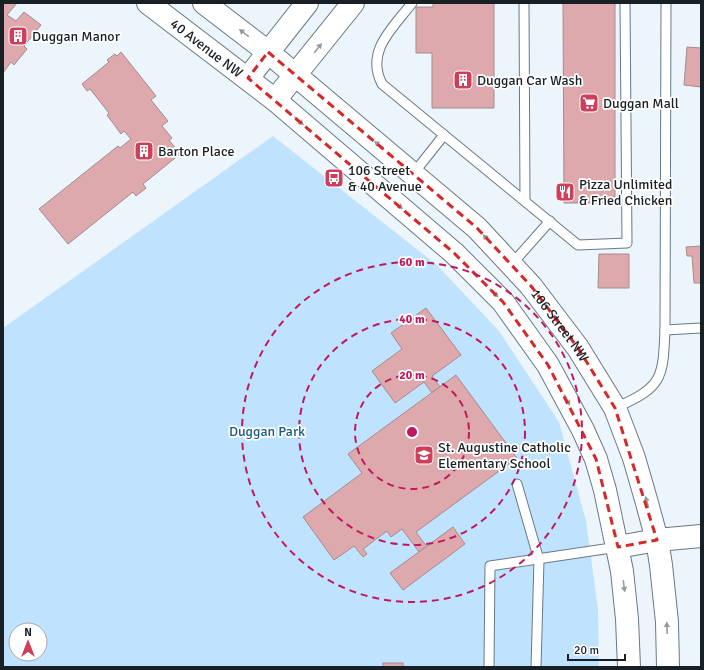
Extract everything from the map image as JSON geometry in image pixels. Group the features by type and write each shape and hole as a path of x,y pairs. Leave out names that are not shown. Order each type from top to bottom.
{"street":[{"name":"40 Avenue NW","path":"148,3 248,78"},
{"path":"204,3 296,75"},
{"path":"307,3 248,78 454,253 503,302 548,364 583,430 596,460 618,547 624,586 629,667"},
{"path":"275,100 353,3"},
{"name":"106 Street NW","path":"296,75 477,228 531,286 578,348 615,408 634,458 657,540 667,622 668,667"},
{"path":"618,547 657,540 701,536"}],"lane":[{"path":"412,3 380,45 377,54 376,66 378,76 382,84 578,245 627,243 625,3"},
{"path":"524,3 525,201"},
{"path":"615,408 645,394 654,386 662,369 666,330 666,3"},
{"path":"413,174 444,135"},
{"path":"511,265 550,222"},
{"path":"666,330 701,328"},
{"path":"516,484 539,560 536,667"},
{"path":"489,667 490,566 539,560 618,547"}],"highlighted area":[{"path":"268,52 477,228 531,286 578,348 615,408 657,540 618,547 596,459 548,365 503,302 454,253 248,78"}],"green space":[{"name":"Duggan Park","path":"273,136 437,265 499,331 559,422 586,521 598,609 599,667 3,667 3,328"}],"building":[{"name":"Duggan Manor","path":"3,3 17,3 7,15 16,21 24,12 41,25 24,46 27,49 14,65 11,62 3,73"},
{"name":"Duggan Car Wash","path":"433,3 494,3 494,108 432,108 432,53 416,53 416,7 433,7"},
{"name":"Duggan Mall","path":"563,3 615,3 615,203 564,203"},
{"path":"687,47 701,48 701,87 684,85"},
{"name":"Barton Place","path":"121,52 156,96 151,100 168,121 162,126 172,138 169,140 180,154 143,184 146,188 136,196 133,192 68,244 39,209 118,146 120,148 131,139 124,131 121,134 107,115 109,113 90,89 87,91 82,84 109,62 107,60 115,54 117,56"},
{"path":"701,246 701,283 694,283 692,256 687,256 686,247"},
{"path":"599,254 629,254 629,288 598,288"},
{"path":"426,308 461,355 432,376 440,387 432,393 424,382 395,403 372,371 402,349 391,333"},
{"path":"456,375 517,458 416,532 427,547 419,552 402,529 391,537 387,531 363,549 367,554 363,557 354,546 334,560 303,517 362,473 348,454"},
{"path":"453,527 465,544 403,590 390,573"},
{"path":"383,663 403,663 403,667 383,667"}],"place":[{"name":"Duggan Manor","path":"18,36"},
{"name":"Duggan Car Wash","path":"463,80"},
{"name":"Duggan Mall","path":"589,103"},
{"name":"Barton Place","path":"144,151"},
{"name":"106 Street & 40 Avenue","path":"334,178"},
{"name":"Pizza Unlimited & Fried Chicken","path":"565,192"},
{"name":"St. Augustine Catholic Elementary School","path":"424,455"}]}
